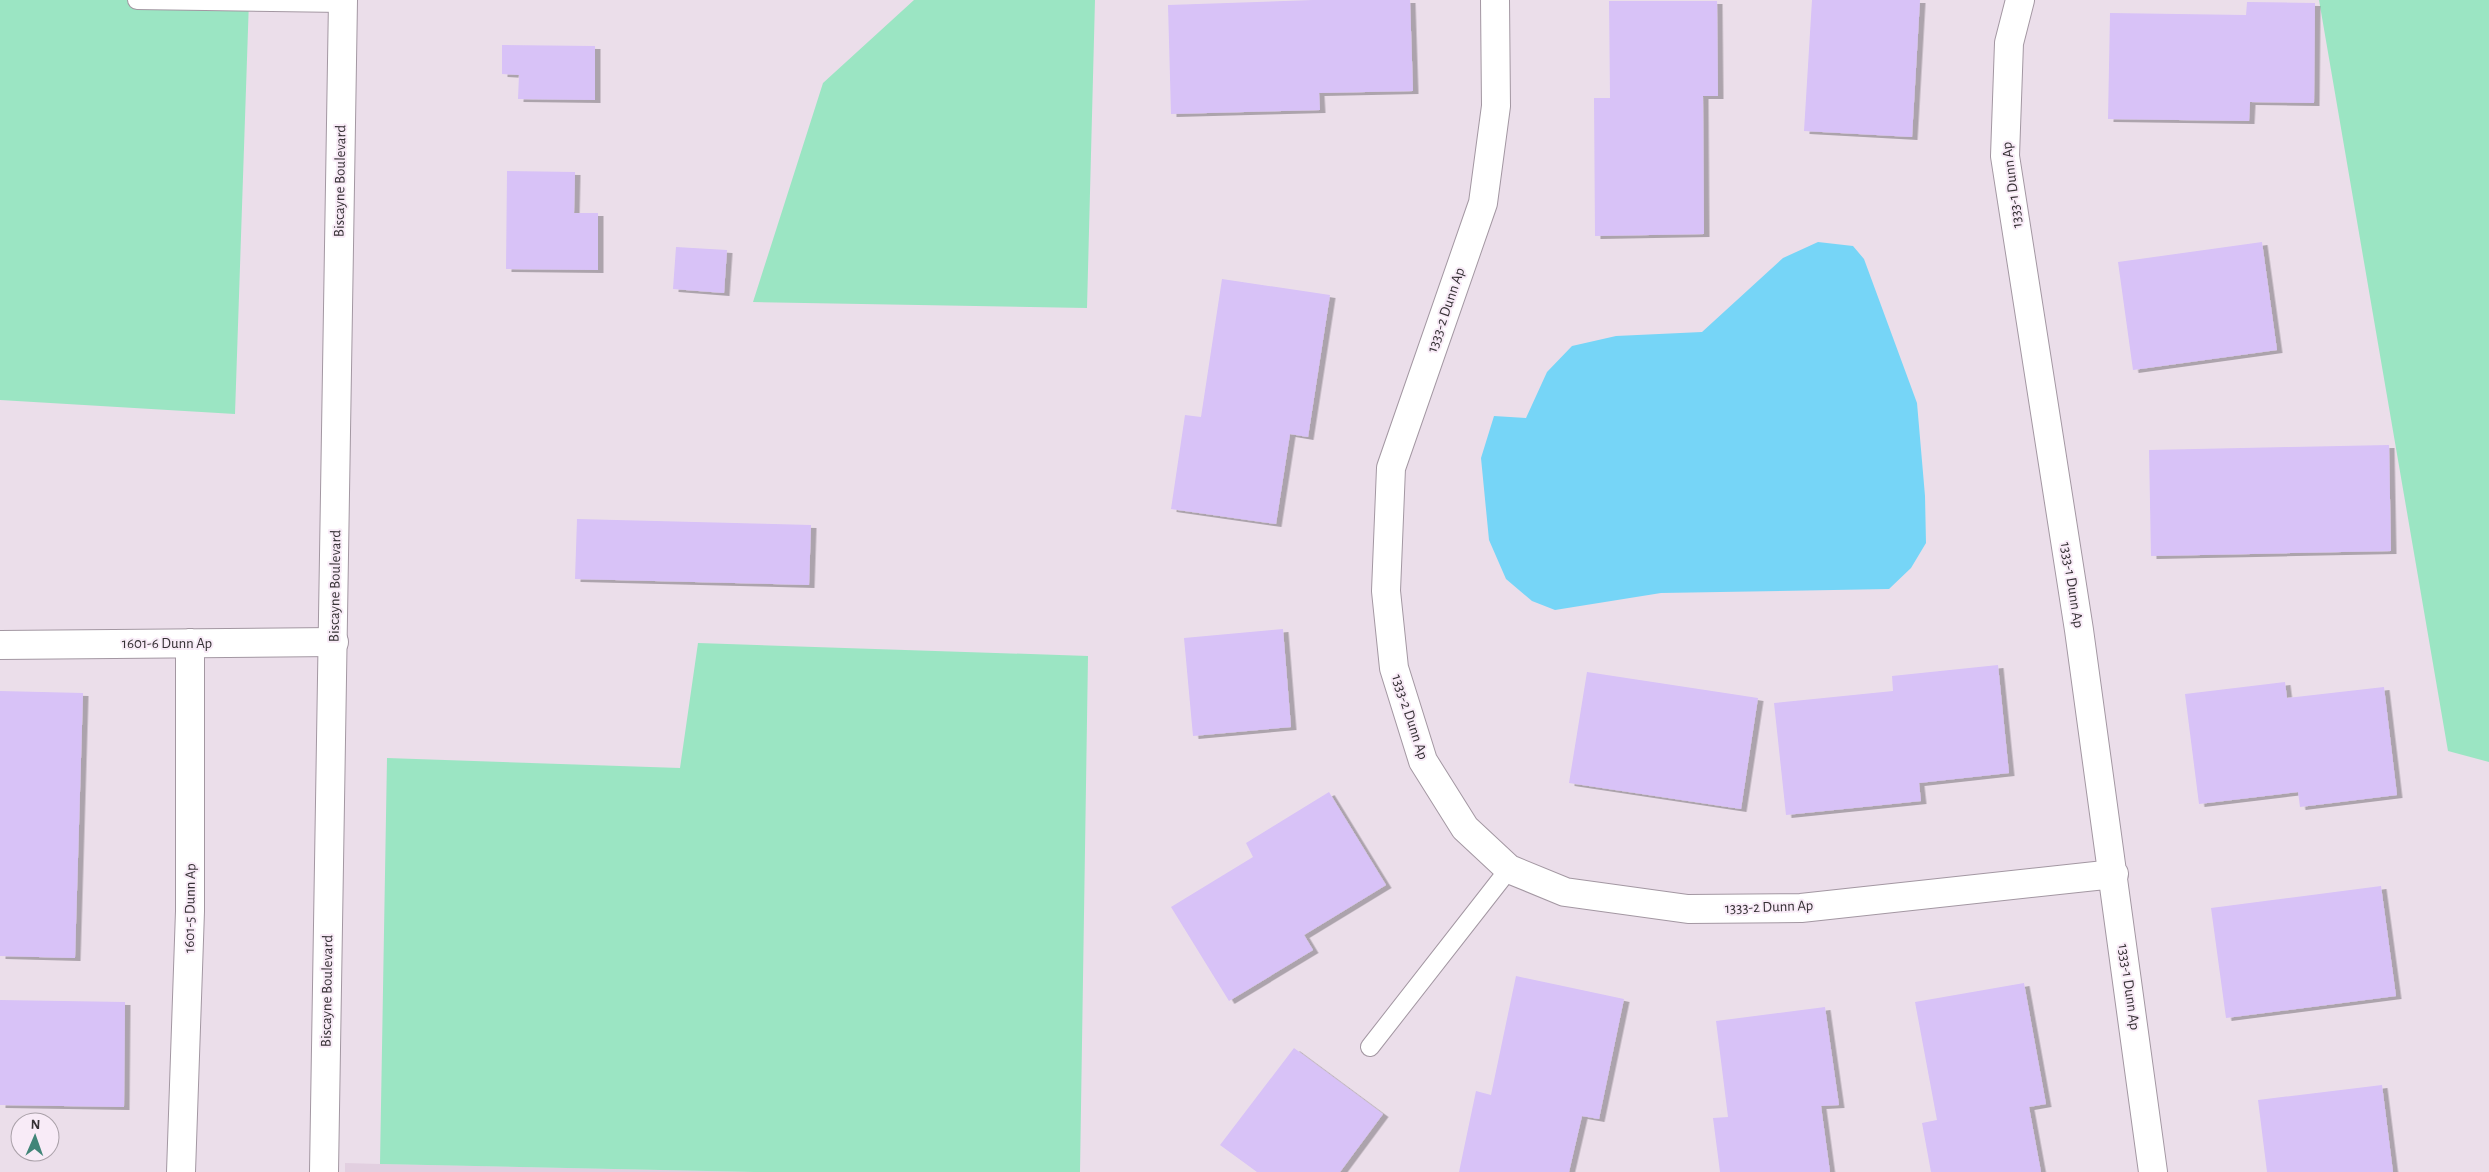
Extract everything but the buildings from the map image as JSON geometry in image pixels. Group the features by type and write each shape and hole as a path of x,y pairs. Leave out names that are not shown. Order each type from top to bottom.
{"street":[{"name":"1333-2 Dunn Ap","path":"1494,0 1496,106 1483,202 1391,468 1386,591 1394,668 1423,761 1465,828 1509,869 1565,892 1688,909 1800,908 2114,874"},
{"name":"1333-1 Dunn Ap","path":"2020,0 2009,43 2005,156 2079,630 2114,874 2153,1172"},
{"name":"Biscayne Boulevard","path":"324,1172 343,2"},
{"name":"1601-6 Dunn Ap","path":"0,645 334,642"},
{"name":"1601-5 Dunn Ap","path":"181,1172 190,911 190,643"}],"lane":[{"path":"137,0 343,2"},
{"path":"1370,1047 1509,869"}],"shaded area":[{"path":"345,1163 380,1164 754,1172 345,1172"}],"green space":[{"path":"0,0 249,0 235,414 0,400"},
{"path":"914,0 1095,0 1087,308 753,302 823,83"},
{"path":"2319,0 2489,0 2489,762 2448,751"},
{"path":"698,643 1088,656 1080,1172 754,1172 380,1164 387,758 680,768"}],"water":[{"path":"1818,242 1853,246 1864,259 1917,403 1925,496 1926,543 1911,568 1889,589 1661,593 1555,610 1532,601 1506,579 1489,540 1481,458 1494,416 1526,418 1547,372 1572,346 1616,336 1702,332 1783,258"}]}
